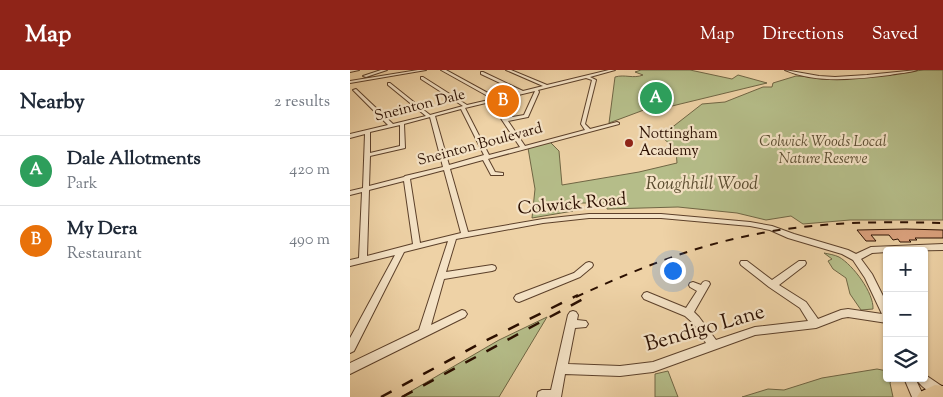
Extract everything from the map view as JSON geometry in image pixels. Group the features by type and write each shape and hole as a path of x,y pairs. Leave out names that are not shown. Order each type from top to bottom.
{"main road":[{"path":"925,397 935,393 942,394"}],"street":[{"path":"350,72 357,70"},
{"path":"350,81 382,70"},
{"path":"350,81 424,70"},
{"path":"442,70 494,100 523,146"},
{"path":"508,70 547,87"},
{"name":"Sneinton Dale","path":"350,136 613,70"},
{"path":"790,70 808,76 840,78 915,70"},
{"path":"482,73 522,93"},
{"path":"587,77 594,81 583,124 588,130"},
{"path":"422,78 465,107 493,174 501,174"},
{"path":"389,84 430,116 447,167 465,234"},
{"path":"505,120 526,116 538,92 536,89"},
{"path":"355,90 392,126"},
{"path":"367,155 403,147 402,123"},
{"name":"Sneinton Boulevard","path":"350,193 523,146 617,123"},
{"path":"362,260 367,188 368,132"},
{"path":"407,178 417,246"},
{"name":"Colwick Road","path":"350,263 465,234 580,216 606,215 662,216 772,228 791,236 846,252 856,258"},
{"path":"423,333 453,237"},
{"path":"883,305 870,276 856,258 871,250 943,247"},
{"path":"350,348 400,250"},
{"path":"772,285 796,264"},
{"path":"519,298 577,275 588,265"},
{"path":"746,267 803,305 816,324"},
{"path":"442,276 492,268"},
{"path":"688,313 704,286 692,285"},
{"path":"652,302 688,313 696,320 713,345"},
{"path":"350,369 462,314"},
{"name":"Bendigo Lane","path":"561,369 636,370 668,362 755,331 816,324 841,314 883,318"},
{"path":"542,396 555,396 572,319 583,324"},
{"path":"912,382 918,397"},
{"path":"927,382 942,394"}],"green space":[{"path":"641,70 690,70 732,79 738,75 767,83 672,106 660,104 609,123 615,77 643,75 635,72"},
{"name":"Colwick Woods Local Nature Reserve","path":"924,70 943,70 943,220 850,220 803,224 791,216 766,220 737,213 678,207 607,209 606,203 575,203 573,211 532,218 535,189 528,148 550,142 559,151 562,185 639,172 677,163 676,150 661,136 702,104 725,102 763,87 772,87 773,83 796,76 844,79"},
{"path":"824,253 839,257 850,266 862,280 870,295 873,309 861,310 850,294 846,278 833,269 828,261 832,259"},
{"path":"547,317 499,397 401,397 499,340"},
{"path":"877,369 883,370 883,382 890,382 893,397 742,397 768,389 784,390 822,378"},
{"path":"668,371 678,397 655,397 655,374"}],"building":[{"path":"857,230 943,230 943,238 915,238 917,240 909,240 911,242 900,242 898,239 893,240 889,235 871,235 876,241 866,241"}],"railway":[{"path":"576,297 681,254 725,241 771,231 820,225 894,222 943,223"},
{"path":"381,397 481,343 578,295"},
{"path":"402,397 583,299"}],"place":[{"name":"Dale Allotments","path":"656,98"},
{"name":"My Dera","path":"503,101"},
{"name":"Nottingham Academy","path":"629,143"}],"park label":[{"name":"Roughhill Wood","path":"702,185"}]}
